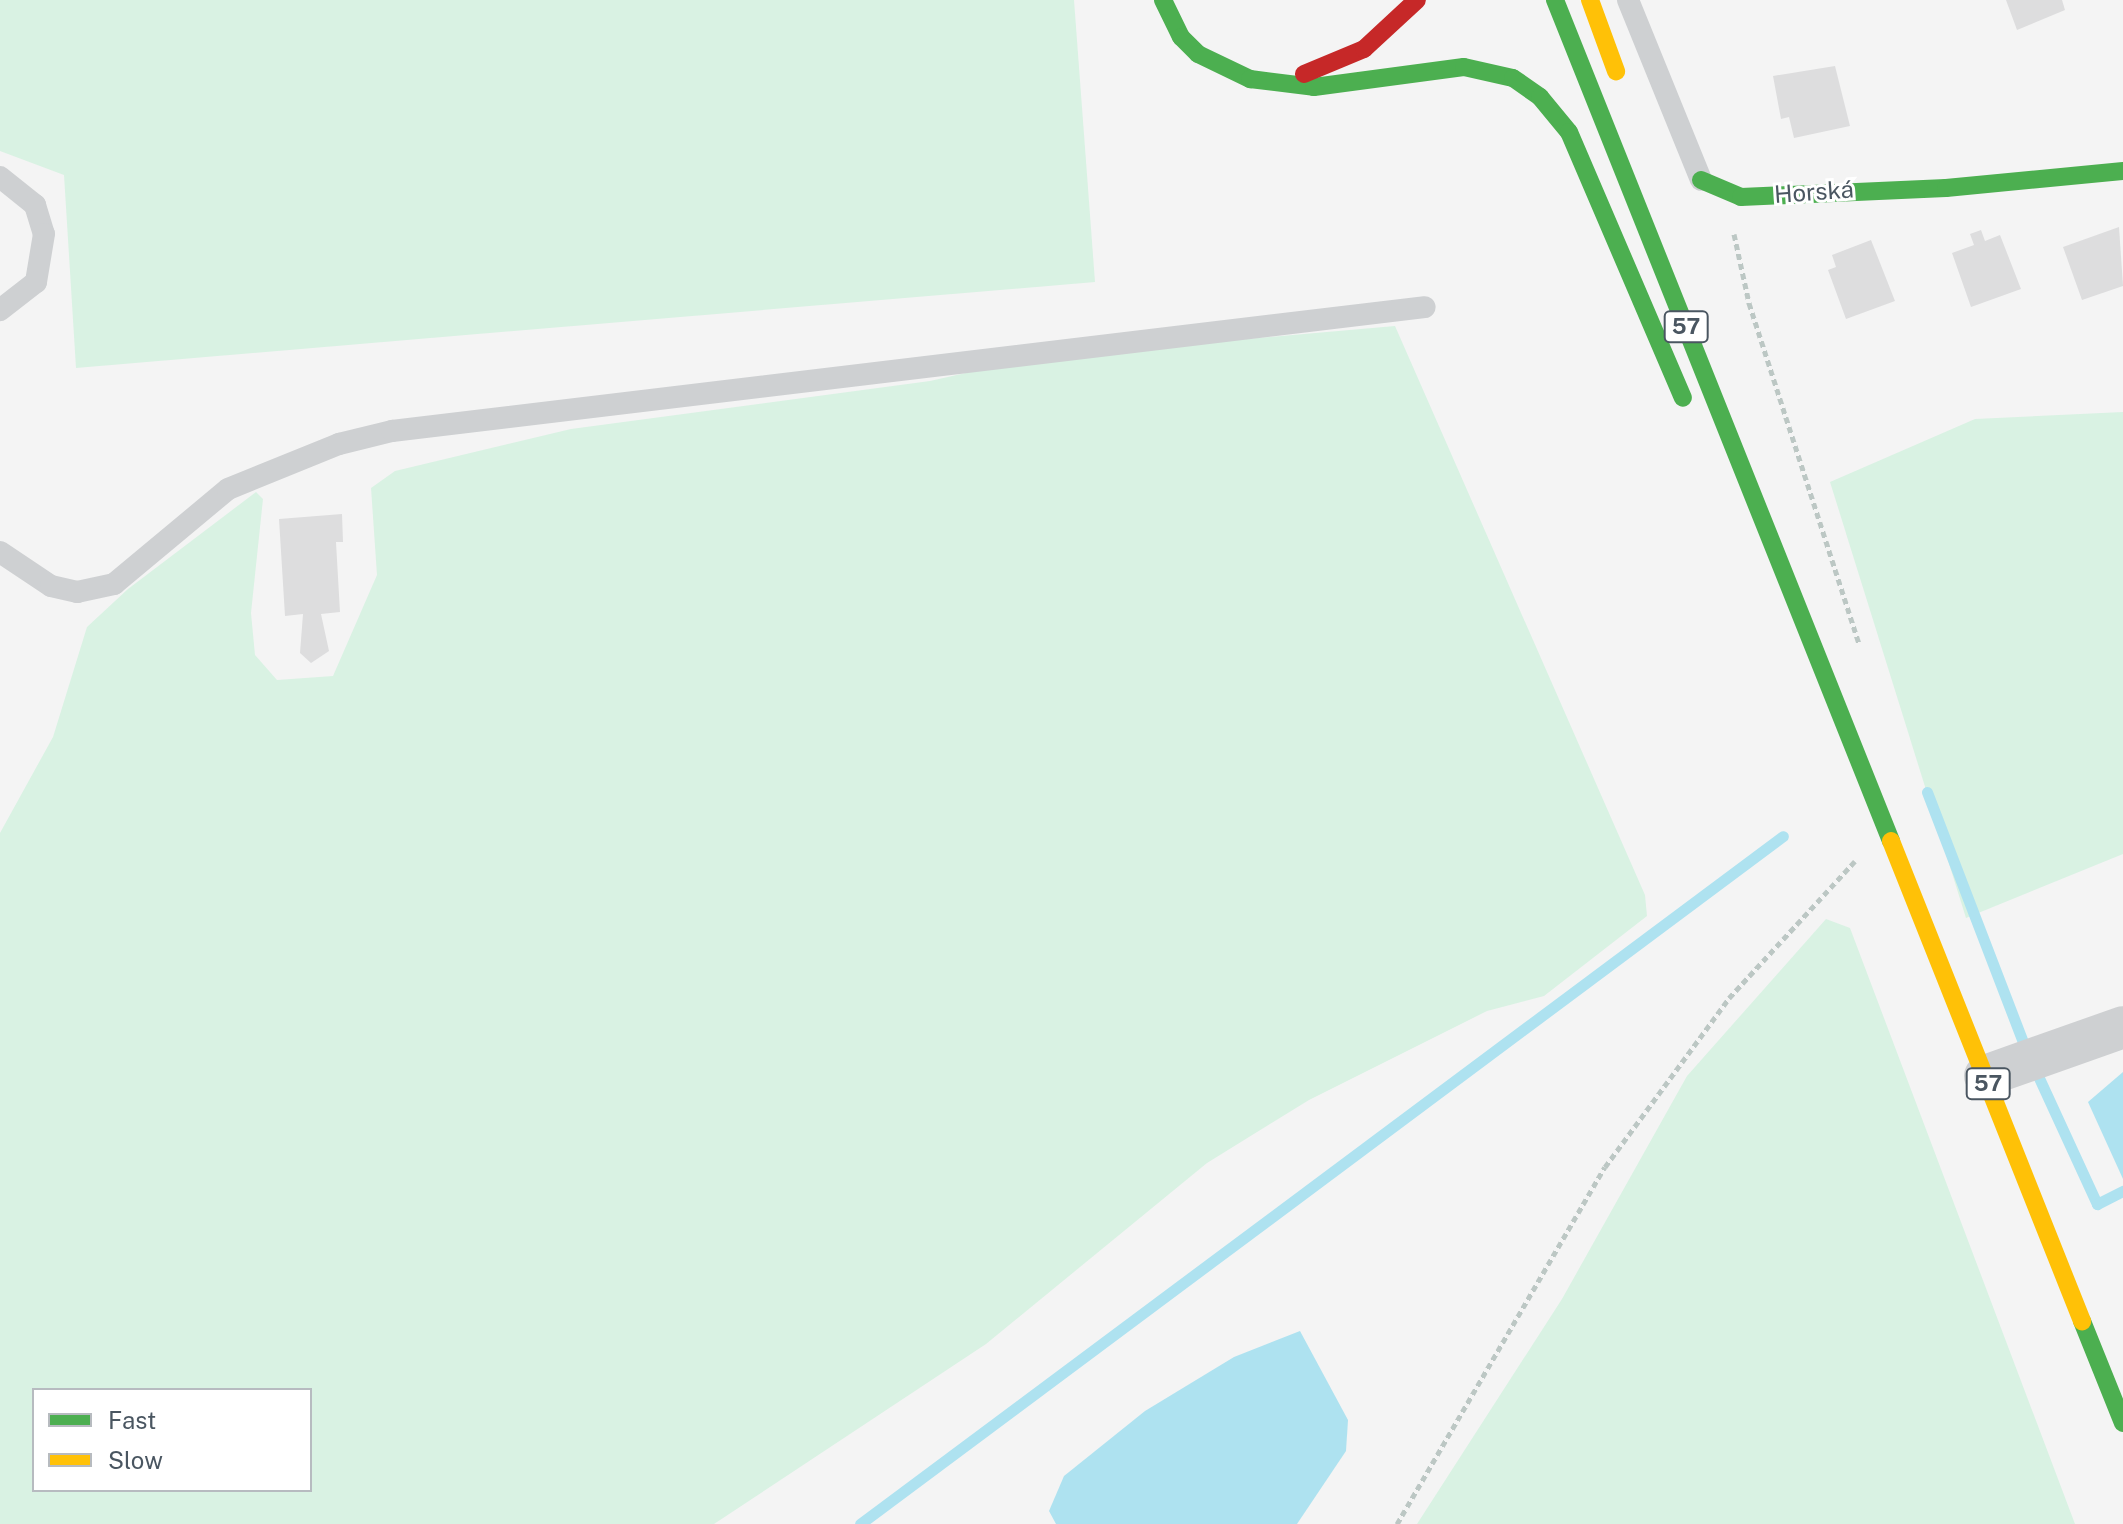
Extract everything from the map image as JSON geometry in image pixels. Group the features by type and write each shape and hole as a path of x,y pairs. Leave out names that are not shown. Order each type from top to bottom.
{"main road":[{"path":"1163,0 1181,37 1198,54 1234,75 1279,82 1350,84 1464,67 1513,78 1540,97 1569,132 1693,422"},
{"path":"1279,82 1364,49 1417,0"},
{"name":"57","path":"1555,0 2123,1423"},
{"path":"1590,0 1624,91"},
{"name":"Horská","path":"1701,180 1741,197 1946,188 2123,171"},
{"path":"1796,547 1816,655"},
{"path":"1804,679 1851,746"}],"street":[{"path":"1985,1076 2123,1027"}],"lane":[{"name":"Horská","path":"1628,0 1701,180"},
{"path":"0,177 35,205 44,251 36,282 0,310"},
{"path":"0,552 51,586 77,592 114,584 228,489 339,444 392,431 1425,307"}],"path":[{"path":"1731,223 1749,303 1859,643"},
{"path":"1397,1524 1605,1167 1729,998 1885,832"}],"green space":[{"path":"0,0 1074,0 1095,282 76,368 64,175 0,151"},
{"path":"1395,326 1645,895 1647,916 1544,996 1487,1011 1309,1100 1207,1163 986,1344 714,1524 0,1524 0,833 53,737 87,627 128,589 256,492 263,499 251,613 255,655 277,680 333,676 377,575 371,488 395,471 571,429 930,381 1032,358"},
{"path":"2123,412 2123,854 1966,918 1830,482 1975,419"},
{"path":"1826,919 1850,928 2075,1524 1417,1524 1562,1299 1687,1076"}],"water":[{"path":"2123,1072 2123,1179 2088,1102"},
{"path":"1300,1331 1348,1420 1346,1451 1297,1524 1056,1524 1049,1511 1064,1476 1145,1411 1234,1357"}],"building":[{"path":"2006,0 2062,0 2065,10 2017,30"},
{"path":"1835,66 1850,126 1794,138 1789,117 1781,119 1773,76"},
{"path":"2119,227 2123,286 2082,300 2063,247"},
{"path":"1981,230 1985,241 2000,235 2021,289 1971,307 1952,253 1974,245 1970,234"},
{"path":"1871,240 1895,301 1846,319 1828,270 1836,267 1832,255"},
{"path":"342,514 343,542 336,542 340,612 321,614 329,651 311,663 300,653 303,614 285,616 279,519"}],"waterway":[{"path":"1927,792 2027,1052"},
{"path":"860,1524 1783,836"},
{"path":"2034,1067 2097,1204 2123,1191"}],"traffic: fast":[{"path":"1163,0 1181,37 1198,54 1250,79 1314,87 1464,67 1513,78 1540,97 1569,132 1683,398"},
{"path":"1555,0 1891,841"},
{"path":"1701,180 1741,197 1946,188 2123,171"},
{"path":"2082,1321 2123,1423"}],"traffic: slow":[{"path":"1590,0 1616,71"},
{"path":"1891,841 2082,1321"}],"traffic: jam":[{"path":"1304,74 1364,49 1417,0"}]}
